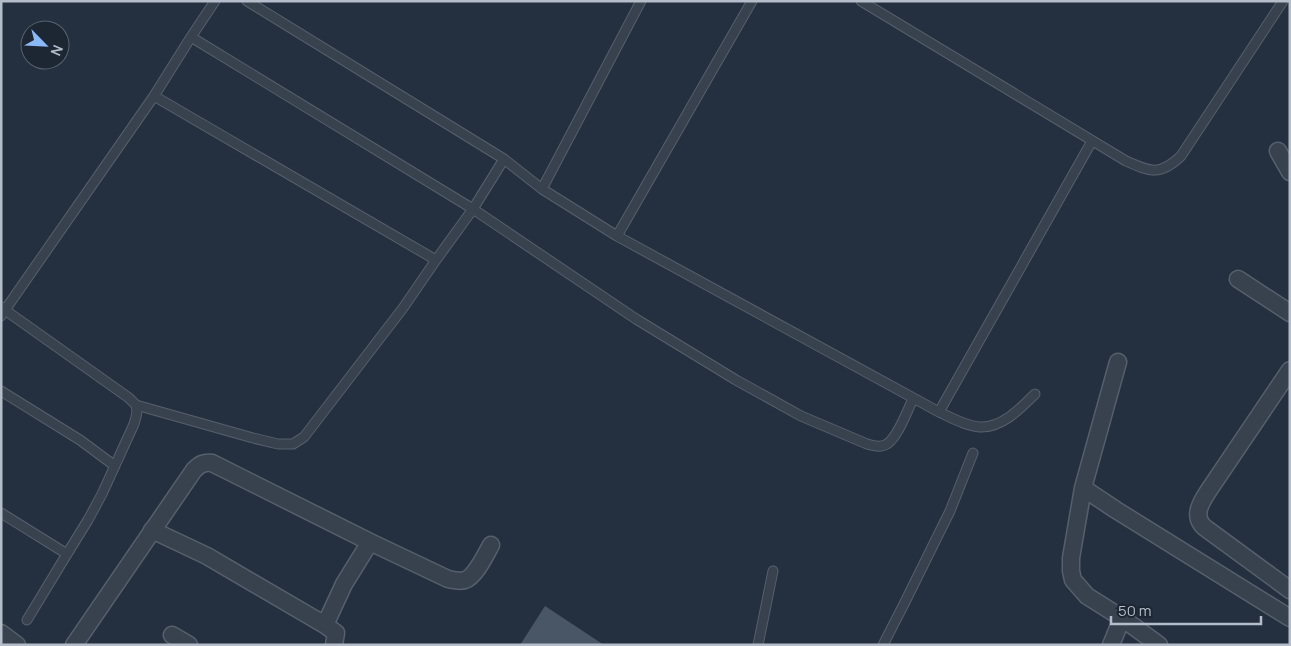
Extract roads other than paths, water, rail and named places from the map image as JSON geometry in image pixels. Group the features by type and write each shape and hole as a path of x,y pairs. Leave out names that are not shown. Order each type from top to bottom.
{"street":[{"path":"1278,151 1290,172"},
{"path":"1238,279 1290,313"},
{"path":"1118,362 1083,488 1070,558 1071,572 1073,580 1087,596 1122,618 1159,645"},
{"path":"1290,370 1285,389 1210,487 1198,513 1201,524 1204,527 1290,590"},
{"path":"74,645 194,470 200,464 206,462 212,463 448,579 466,580 475,571 492,545"},
{"path":"1083,488 1290,618"},
{"path":"152,530 207,556 325,625 336,632 334,645"},
{"path":"325,625 344,584 370,542"},
{"path":"1111,645 1122,618"},
{"path":"1,633 17,645"},
{"path":"172,636 189,645"}],"lane":[{"path":"215,1 154,96 3,311 129,398 136,405 253,438 278,444 293,444 304,436 404,308 473,209 504,159"},
{"path":"247,1 504,159 542,189 617,236 939,412 980,427 992,425 1001,422 1021,409 1035,394"},
{"path":"542,189 641,1"},
{"path":"617,236 752,1"},
{"path":"862,1 1126,161 1153,170 1163,169 1181,156 1283,1"},
{"path":"191,37 473,209 636,319 736,380 801,416 867,444 881,446 887,444 896,433 914,399"},
{"path":"154,96 436,260"},
{"path":"939,412 1092,141"},
{"path":"1,391 80,440 115,466"},
{"path":"28,620 102,494 134,424 137,411 136,405"},
{"path":"883,645 950,511 973,453"},
{"path":"1,512 67,554"},
{"path":"758,645 773,571"}]}
